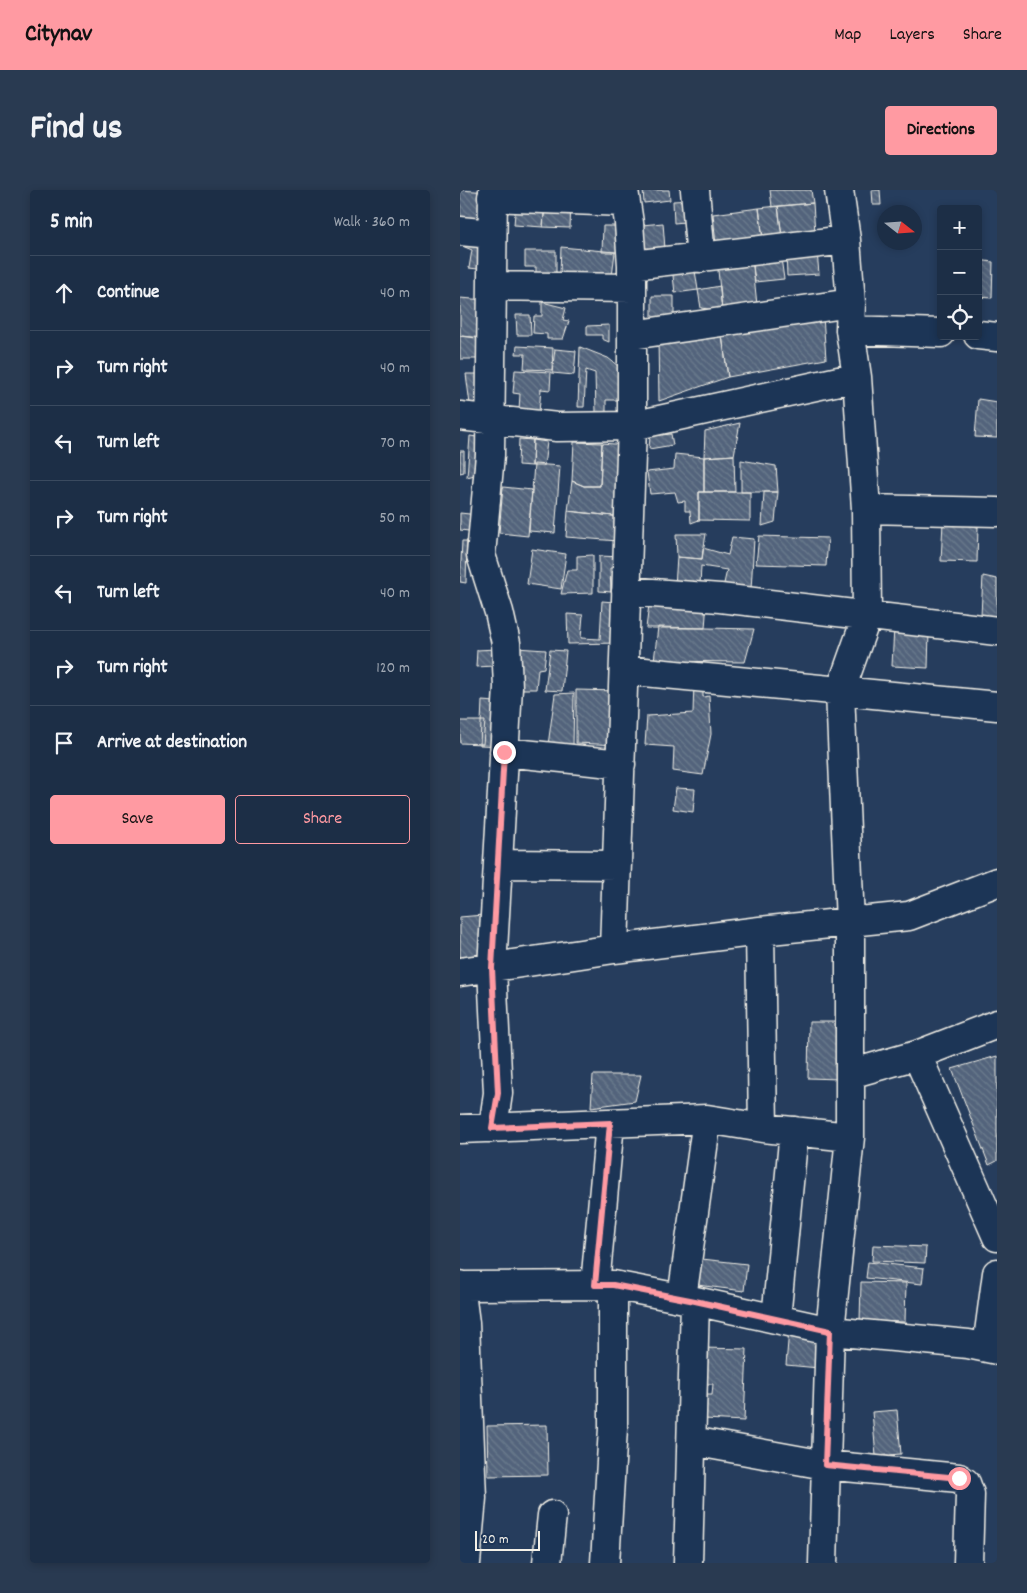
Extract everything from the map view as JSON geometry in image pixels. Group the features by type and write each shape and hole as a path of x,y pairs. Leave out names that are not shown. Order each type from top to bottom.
{"street":[{"path":"695,190 701,258"},
{"path":"823,1563 830,1331 850,1137 850,922 840,692 867,616 866,508 857,376 850,330 851,303 846,240 840,190"},
{"path":"492,1128 498,1093 492,968 508,687 506,643 499,612 480,555 490,455 492,193 624,196 629,223 632,277 632,426 614,949"},
{"path":"460,231 492,234"},
{"path":"492,286 632,277 701,258 846,240"},
{"path":"632,335 851,303"},
{"path":"850,330 937,333"},
{"path":"982,335 997,337"},
{"path":"460,416 557,427 632,426 857,376"},
{"path":"866,508 997,512"},
{"path":"626,590 720,598 997,630"},
{"path":"624,670 734,679 840,692 997,706"},
{"path":"504,752 621,764"},
{"path":"498,864 617,865"},
{"path":"460,972 614,949 760,931 909,916 997,882"},
{"path":"760,931 763,1128"},
{"path":"850,1074 917,1055 997,1024"},
{"path":"917,1055 996,1229"},
{"path":"460,1129 706,1119 763,1128 850,1137"},
{"path":"688,1563 692,1441 689,1300 706,1119"},
{"path":"605,1563 613,1428 604,1285 610,1123"},
{"path":"776,1319 794,1131"},
{"path":"466,1563 472,1498 460,1286 604,1285 689,1300 830,1331 992,1349 997,1273"},
{"path":"692,1441 825,1465 959,1478 966,1483 970,1494 968,1563"},
{"path":"547,1563 552,1515"}],"building":[{"path":"460,190 489,192 487,229 460,226"},
{"path":"643,190 669,190 670,200 644,203"},
{"path":"770,190 811,190 813,203 772,207"},
{"path":"872,190 880,190 881,205 873,205"},
{"path":"693,200 695,221 674,223 673,201"},
{"path":"516,201 545,202 543,227 514,225"},
{"path":"545,202 571,203 570,228 543,227"},
{"path":"813,203 815,233 782,237 778,206"},
{"path":"778,206 782,237 763,239 759,208"},
{"path":"759,208 763,239 716,245 713,214"},
{"path":"663,223 665,249 644,251 642,225"},
{"path":"603,226 627,226 626,252 602,252"},
{"path":"460,235 483,237 478,269 469,268 472,250 460,245"},
{"path":"561,247 615,252 612,277 560,273"},
{"path":"525,251 556,251 556,279 536,279 536,267 525,267"},
{"path":"780,251 784,279 755,282 752,257"},
{"path":"817,251 819,274 787,276 786,253"},
{"path":"752,257 757,305 722,311 717,260"},
{"path":"982,261 993,262 992,298 982,297"},
{"path":"694,264 698,290 675,293 672,267"},
{"path":"720,286 722,311 701,308 698,290"},
{"path":"652,296 674,296 674,316 665,316 665,326 652,326"},
{"path":"460,298 485,300 477,338 460,336"},
{"path":"542,302 566,308 563,320 569,321 563,339 547,339 547,334 533,333 534,316 542,316"},
{"path":"516,315 530,315 531,335 517,335"},
{"path":"823,316 826,359 728,377 721,329"},
{"path":"609,325 609,342 602,339 602,335 587,335 587,326"},
{"path":"721,329 728,377 659,401 658,338"},
{"path":"460,336 486,338 484,359 460,359"},
{"path":"517,346 553,348 552,370 524,369 525,354 516,354"},
{"path":"580,347 608,358 618,366 619,400 606,400 606,412 596,412 595,373 586,370 584,407 578,407"},
{"path":"555,349 576,351 574,375 552,373"},
{"path":"515,370 551,372 550,390 541,389 539,412 519,410 520,394 513,393"},
{"path":"466,374 486,374 480,406 470,404"},
{"path":"978,399 997,402 997,438 975,437"},
{"path":"740,423 734,455 704,457 705,431"},
{"path":"671,434 673,445 649,449 650,436"},
{"path":"470,436 477,437 476,455 488,456 486,472 467,477"},
{"path":"519,439 533,440 532,466 518,465"},
{"path":"533,440 547,442 544,466 532,466"},
{"path":"574,442 602,443 600,486 584,486 572,481"},
{"path":"602,443 626,445 622,517 568,511 572,481 584,486 600,486"},
{"path":"460,451 464,451 464,472 460,473"},
{"path":"675,454 704,457 704,492 699,492 699,520 691,523 690,511 685,511 685,501 678,502 675,492 650,494 647,472 674,469"},
{"path":"734,455 735,492 704,492 704,457"},
{"path":"741,460 776,466 778,492 741,492"},
{"path":"534,464 560,466 555,533 529,531"},
{"path":"503,487 532,490 528,536 499,533"},
{"path":"699,492 750,492 750,521 699,520"},
{"path":"764,492 778,492 775,522 762,526"},
{"path":"568,511 622,517 618,541 566,537"},
{"path":"460,513 479,515 478,532 460,530"},
{"path":"943,522 978,527 977,562 941,561"},
{"path":"676,534 706,534 702,559 677,557"},
{"path":"759,536 828,538 826,566 756,564"},
{"path":"732,537 754,539 751,590 723,588 727,570 701,566 700,585 675,586 677,557 702,559 703,548 728,555"},
{"path":"462,541 467,541 466,583 460,582"},
{"path":"532,549 566,554 561,589 527,584"},
{"path":"593,555 593,593 561,594 567,570 577,570 577,556"},
{"path":"599,556 623,557 623,568 610,568 611,592 599,591"},
{"path":"983,576 997,579 997,616 981,615"},
{"path":"650,597 707,602 705,628 646,628"},
{"path":"602,601 614,602 617,643 568,644 567,614 583,615 581,638 600,639"},
{"path":"658,627 754,629 745,662 654,661"},
{"path":"894,627 929,632 928,668 892,666"},
{"path":"516,648 546,650 544,668 538,669 536,689 517,689"},
{"path":"496,649 494,666 476,667 477,650"},
{"path":"550,650 566,651 562,691 545,690"},
{"path":"703,680 703,697 709,696 711,734 703,775 673,771 674,747 645,745 647,716 693,713 694,681"},
{"path":"576,690 620,691 618,745 576,743"},
{"path":"574,693 573,746 548,745 555,694"},
{"path":"482,701 495,702 503,746 480,745"},
{"path":"460,721 485,721 483,744 460,743"},
{"path":"676,788 695,789 693,812 673,809"},
{"path":"483,915 485,960 460,961 460,917"},
{"path":"809,1022 841,1022 839,1079 808,1078"},
{"path":"997,1056 997,1161 989,1165 952,1069"},
{"path":"593,1075 641,1075 635,1101 591,1107"},
{"path":"873,1245 926,1247 925,1263 872,1261"},
{"path":"693,1258 747,1264 744,1291 689,1284"},
{"path":"868,1262 924,1268 922,1284 866,1278"},
{"path":"861,1282 906,1283 905,1322 860,1321"},
{"path":"789,1330 823,1333 819,1368 786,1365"},
{"path":"702,1348 747,1349 744,1421 704,1419 705,1395 712,1395 713,1384 700,1384"},
{"path":"897,1410 901,1454 876,1456 872,1412"},
{"path":"547,1425 548,1475 488,1476 487,1426"}],"route":[{"path":"504,752 492,968 498,1093 492,1128 610,1123 595,1285 613,1285 695,1301 830,1331 825,1465 959,1478"}]}
